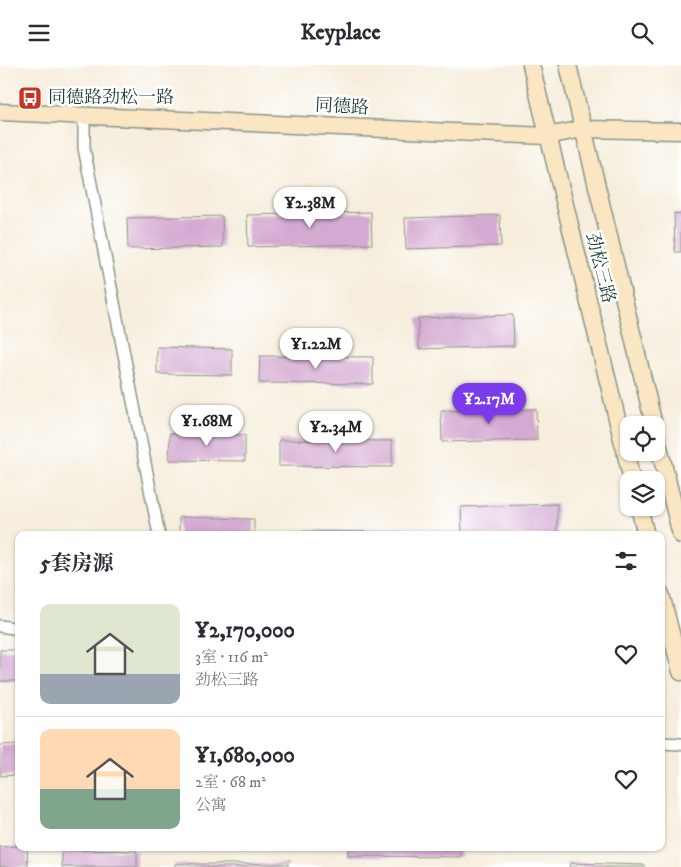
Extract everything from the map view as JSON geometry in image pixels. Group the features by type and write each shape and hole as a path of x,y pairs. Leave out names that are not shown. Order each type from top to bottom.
{"main road":[{"name":"劲松三路","path":"531,65 630,471"},
{"name":"劲松三路","path":"568,65 652,416"},
{"name":"同德路","path":"0,112 548,136 583,129 681,131"},
{"path":"662,461 681,535"},
{"path":"641,516 645,531"},
{"path":"665,610 681,672"}],"street":[{"path":"84,115 84,148 158,531"},
{"path":"0,626 15,628"},
{"path":"665,743 681,744"}],"building":[{"path":"371,212 372,244 248,247 247,215"},
{"path":"674,213 681,214 681,252 675,252"},
{"path":"500,215 501,246 406,249 405,218"},
{"path":"222,216 223,247 128,249 127,218"},
{"path":"513,315 514,346 419,349 418,318"},
{"path":"157,347 232,349 232,375 157,374"},
{"path":"260,356 373,357 373,384 259,383"},
{"path":"536,409 537,440 442,442 441,411"},
{"path":"170,433 245,435 245,461 169,460"},
{"path":"279,440 392,441 392,467 279,466"},
{"path":"557,504 557,531 462,531 461,507"},
{"path":"179,517 254,519 254,531 179,531"},
{"path":"0,650 15,650 15,681 0,681"},
{"path":"15,744 15,775 0,776 0,745"},
{"path":"15,846 15,851 27,851 28,867 0,867 0,847"},
{"path":"62,851 137,851 137,867 62,867"},
{"path":"348,851 461,851 461,857 348,856"},
{"path":"570,863 645,865 645,867 569,867"},
{"path":"175,864 288,864 288,867 175,867"}],"place":[{"name":"同德路劲松一路","path":"30,98"}]}
